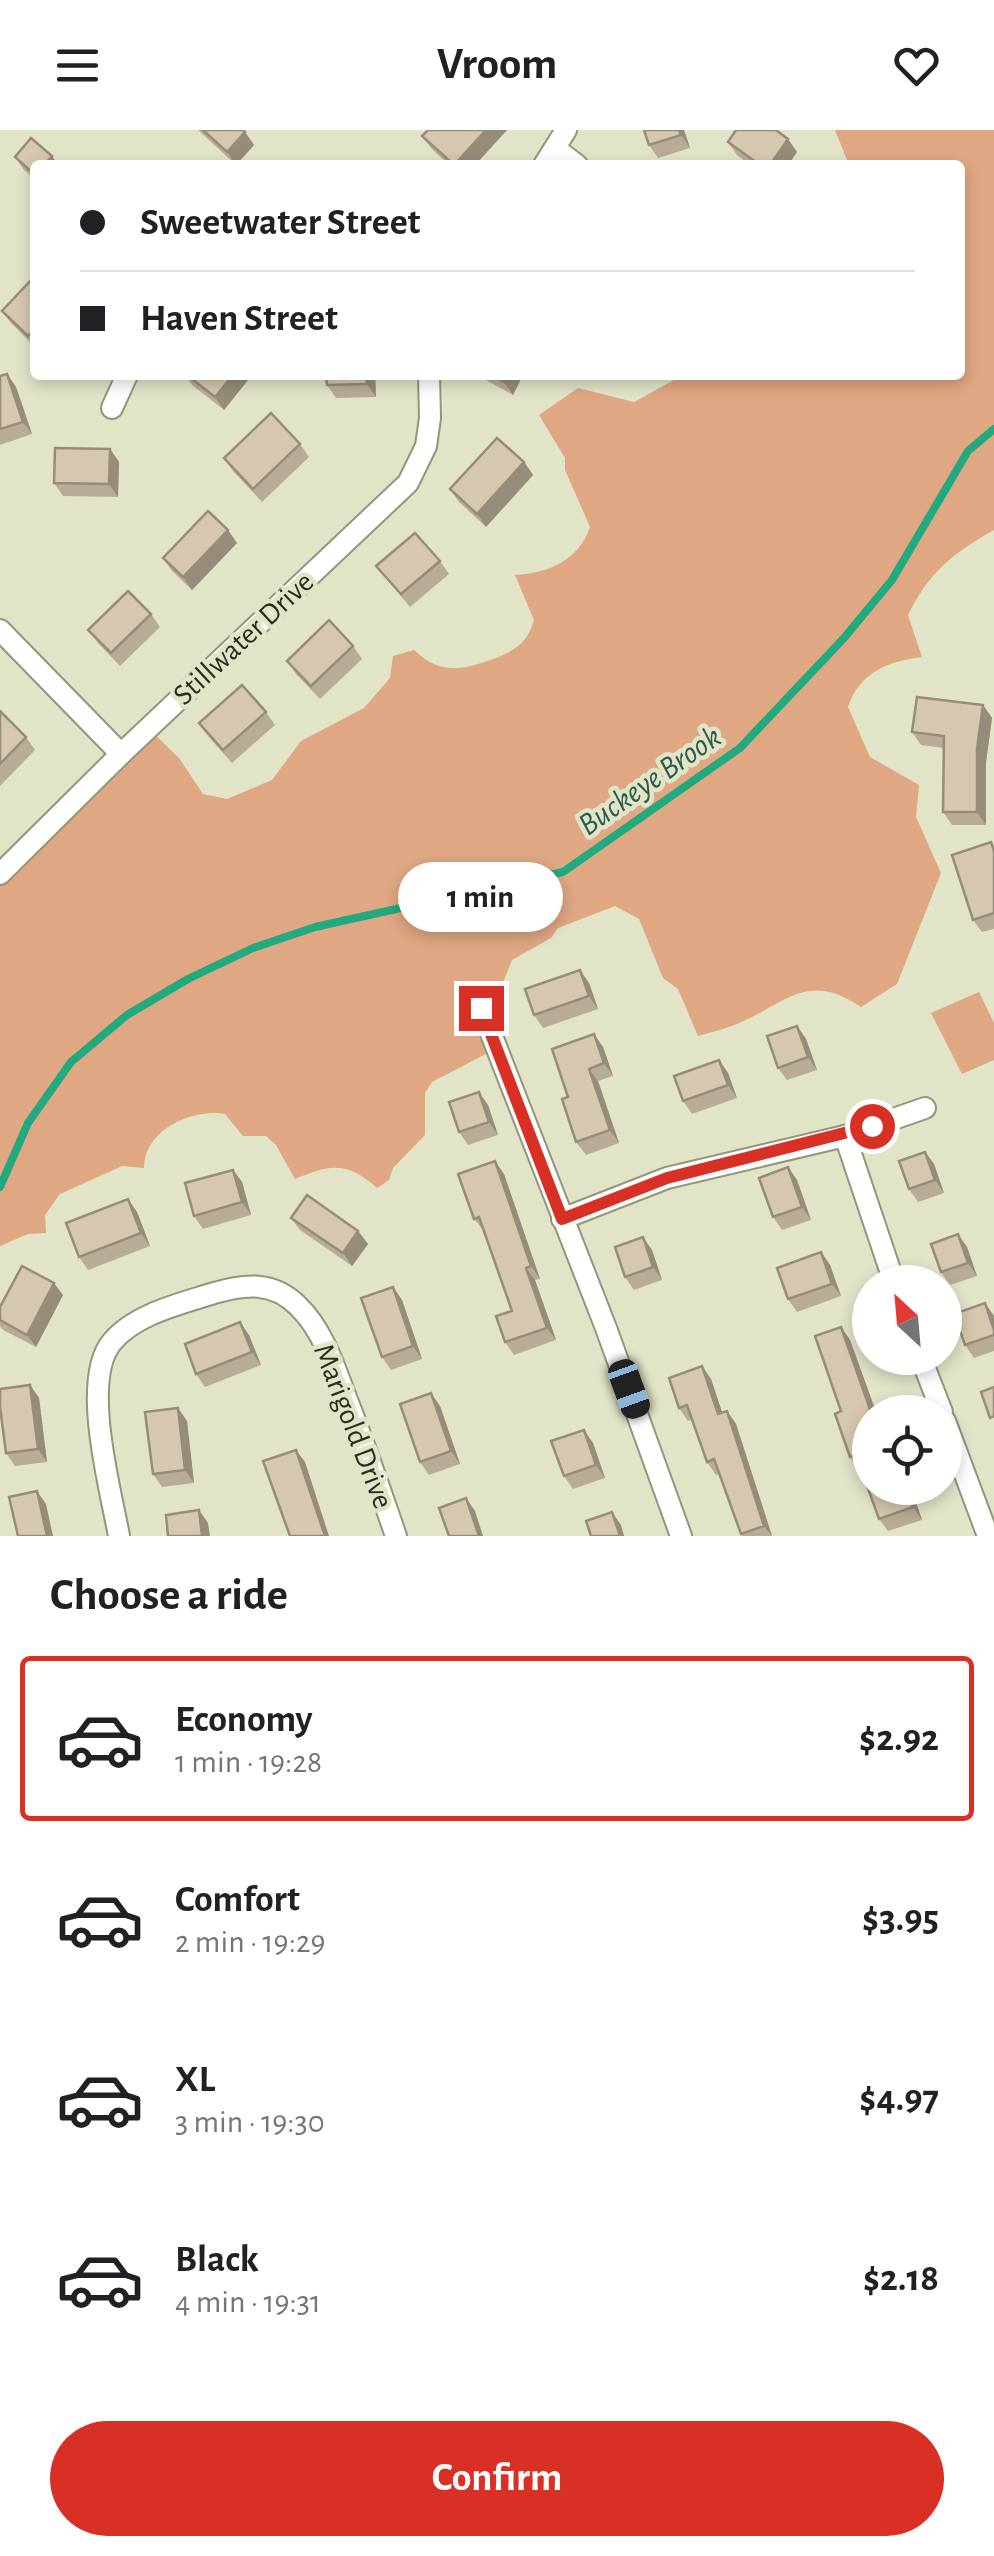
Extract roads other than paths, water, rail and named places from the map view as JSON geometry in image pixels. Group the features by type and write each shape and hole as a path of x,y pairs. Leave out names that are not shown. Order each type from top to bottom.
{"street":[{"path":"112,408 126,380"},
{"name":"Stillwater Drive","path":"0,874 408,483 426,446 429,380"},
{"path":"0,630 121,754"},
{"path":"481,1008 606,1328 681,1536"},
{"path":"562,1219 667,1178 845,1136 926,1108"},
{"path":"845,1136 888,1265"},
{"name":"Marigold Drive","path":"119,1536 98,1403 98,1374 104,1354 112,1342 148,1317 232,1288 261,1285 296,1304 321,1340 364,1437 396,1536"},
{"path":"962,1467 988,1536"}],"waterway":[{"name":"Buckeye Brook","path":"0,1187 28,1123 71,1062 127,1015 188,979 253,948 315,927 563,872 740,748 844,638 892,580 968,451 994,429"}]}
